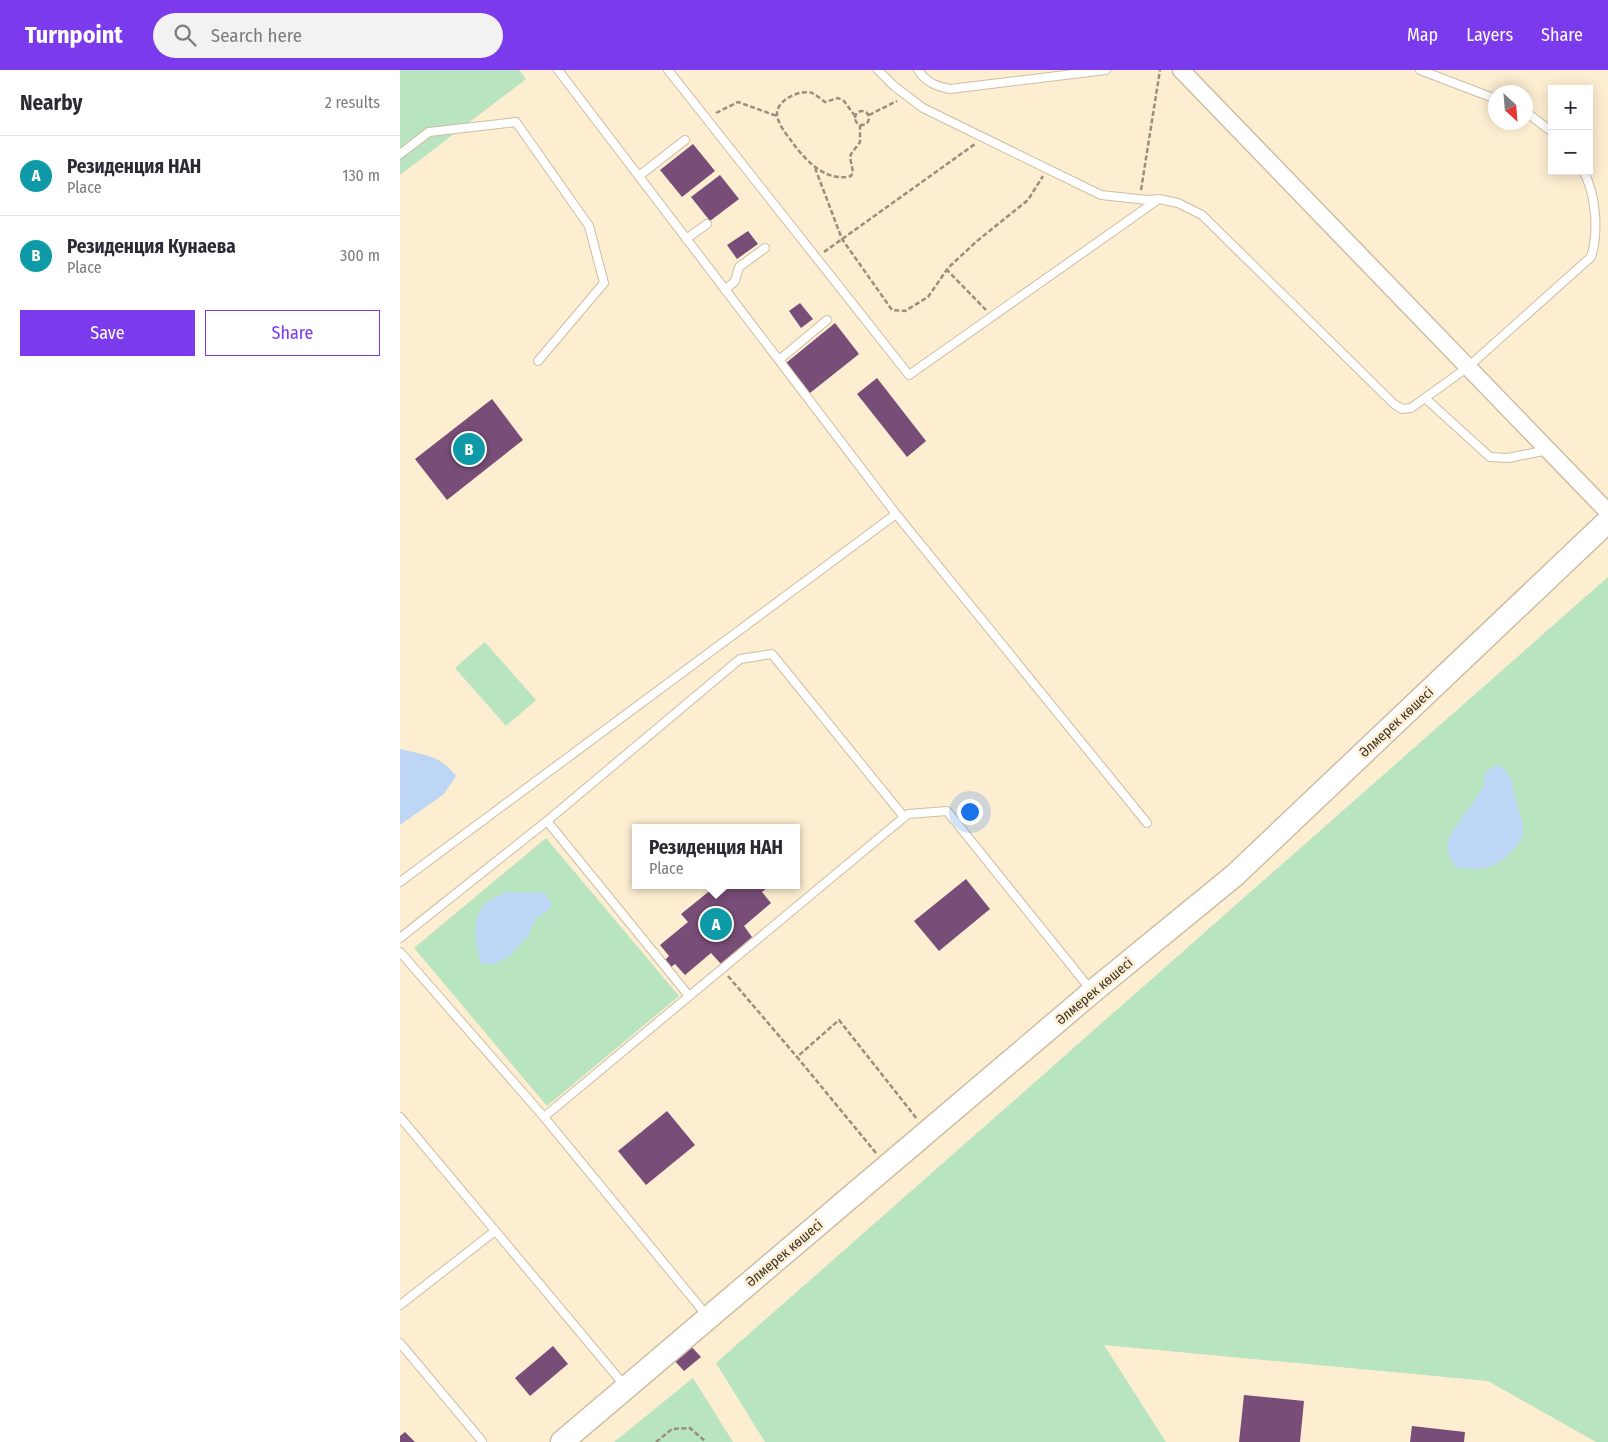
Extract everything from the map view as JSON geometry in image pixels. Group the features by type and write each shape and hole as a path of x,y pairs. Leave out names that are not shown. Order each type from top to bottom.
{"street":[{"path":"1181,70 1608,512"},
{"name":"Әлмерек көшесі","path":"562,1442 1092,992 1235,875 1608,521"}],"lane":[{"path":"558,70 896,514 1147,823"},
{"path":"668,70 909,375 1159,199"},
{"path":"878,70 894,86 923,108 1101,195 1159,199 1178,204 1202,215 1394,404 1402,409 1411,408 1468,367 1591,257 1596,243 1593,196 1585,175"},
{"path":"918,70 926,81 950,89 1106,70"},
{"path":"1420,70 1488,95"},
{"path":"1533,117 1549,130"},
{"path":"400,154 429,132 516,122 589,226 604,283 538,361"},
{"path":"639,176 685,140"},
{"path":"686,238 706,224"},
{"path":"726,290 735,282 739,267 765,248"},
{"path":"779,360 827,320"},
{"path":"1425,398 1490,456 1508,458 1548,450"},
{"path":"400,882 896,514"},
{"path":"400,938 547,821 740,659 772,654 904,817"},
{"path":"544,1117 908,814 947,811 1092,992"},
{"path":"547,821 689,996"},
{"path":"400,952 544,1117 709,1317"},
{"path":"400,1118 626,1387"},
{"path":"400,1305 495,1231"},
{"path":"400,1343 482,1441"}],"path":[{"path":"1139,199 1160,70"},
{"path":"860,126 860,142 850,158 854,172 851,176 845,178 835,177 815,168 799,153 784,132 777,116 778,108 786,98 812,93 825,102 838,98 844,101 855,116 855,122 860,126 866,125 869,115"},
{"path":"869,115 907,96"},
{"path":"706,118 738,102 777,116"},
{"path":"855,116 862,111 869,115"},
{"path":"816,258 984,138"},
{"path":"815,168 842,239 892,310 905,311 928,297 946,269 1028,200 1048,168"},
{"path":"946,269 993,316"},
{"path":"722,969 886,1166"},
{"path":"797,1057 839,1020 928,1132"},
{"path":"656,1442 672,1430 690,1428 706,1442"}],"green space":[{"path":"400,70 519,70 526,79 400,175"},
{"path":"1608,577 1608,1442 1596,1442 1488,1381 1104,1345 1166,1442 765,1442 716,1363"},
{"path":"485,642 536,700 506,726 455,668"},
{"path":"546,838 679,996 547,1106 414,948"},
{"path":"693,1378 733,1442 614,1442"}],"water":[{"path":"400,749 438,760 456,776 444,794 400,825"},
{"path":"1498,765 1507,772 1511,780 1523,823 1522,838 1508,855 1495,865 1482,869 1456,867 1447,849 1450,836 1482,789 1488,770"},
{"path":"507,892 544,893 552,904 548,911 537,917 528,936 509,956 495,964 481,964 477,948 476,922 483,907 489,901"}],"building":[{"path":"693,144 715,171 682,197 660,170"},
{"path":"720,175 739,199 710,221 691,197"},
{"path":"748,231 758,244 737,259 727,245"},
{"path":"800,303 813,319 801,328 789,311"},
{"path":"835,323 859,354 810,393 786,363"},
{"path":"877,378 926,441 907,457 857,394"},
{"path":"492,399 523,440 447,500 415,459"},
{"path":"966,879 990,909 939,951 914,921"},
{"path":"712,889 718,897 727,889 766,889 762,892 771,903 744,926 752,937 721,964 711,953 685,975 675,964 671,967 665,960 669,956 660,945 688,922 681,914"},
{"path":"667,1111 695,1145 646,1185 618,1151"},
{"path":"689,1344 701,1357 684,1371 672,1358"},
{"path":"553,1346 568,1364 530,1396 515,1378"},
{"path":"1244,1395 1304,1401 1300,1442 1239,1442"},
{"path":"1412,1426 1465,1432 1464,1442 1410,1442"},
{"path":"405,1432 415,1442 400,1442 400,1436"}],"place":[{"name":"Резиденция Кунаева","path":"469,449"},
{"name":"Резиденция НАН","path":"716,924"}]}
